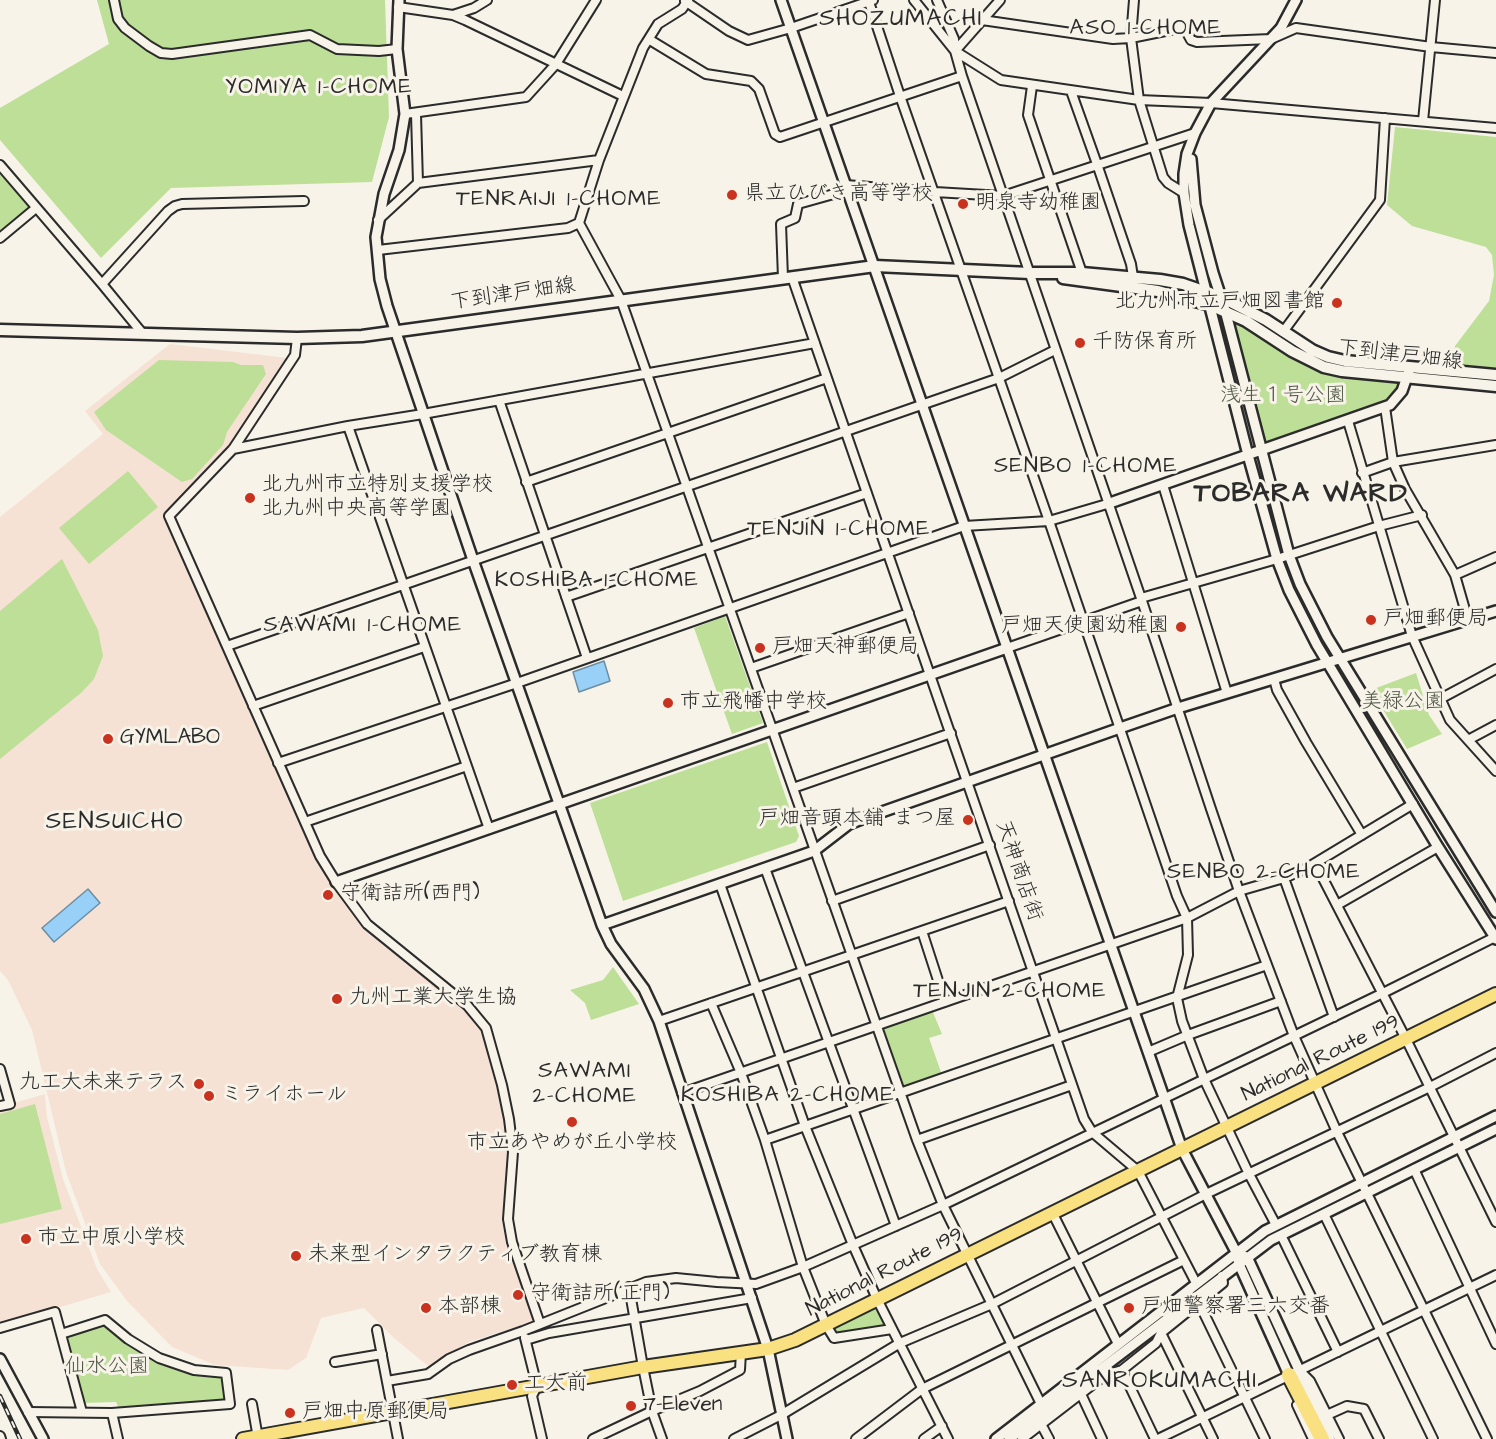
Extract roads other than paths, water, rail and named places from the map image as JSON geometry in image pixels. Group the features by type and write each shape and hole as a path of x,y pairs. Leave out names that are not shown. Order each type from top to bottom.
{"highway":[{"name":"National Route 199","path":"243,1439 643,1367 768,1349 795,1340 1227,1126 1406,1039 1494,1000"},
{"path":"1294,1373 1322,1437"}],"main road":[{"name":"下到津戸畑線","path":"0,330 297,338 362,336 875,266 1082,273 1183,284 1207,292 1245,308 1312,350 1328,357 1496,386"},
{"name":"下到津戸畑線","path":"1030,273 1158,291 1210,305 1225,310 1256,327 1308,360 1342,371 1496,375"}],"street":[{"path":"114,0 118,19 125,28 161,53 194,52 310,34 337,49 379,51 398,49"},
{"path":"453,15 474,8 487,0"},
{"path":"405,114 526,98 556,64 596,0"},
{"path":"781,0 1182,1149 1236,1252 1239,1264 1294,1373 1310,1380 1339,1439"},
{"path":"914,0 955,51 1001,80 1139,100 1211,103 1496,128"},
{"path":"937,0 954,39 962,76 1107,504 1142,600 1239,891 1294,1036 1314,1084 1487,1439"},
{"path":"955,51 999,0"},
{"path":"1134,0 1131,38 1139,100 1163,177 1184,193"},
{"path":"387,1381 428,1374 449,1359 469,1350 523,1331 628,1287 662,1278 756,1284 803,1267 943,1204 1495,938 1328,662 1304,620 1277,559 1189,225 1184,193 1187,154 1195,133 1211,103 1271,39 1288,17 1296,0"},
{"path":"1423,121 1435,0"},
{"path":"1041,1404 943,1204 917,1140 621,300 579,223 599,160 643,48 658,24 687,1 729,31 748,40 871,1 900,96 1186,918 1188,955 1177,998 1188,1035 1204,1079 1276,1225"},
{"path":"623,96 453,15 398,3 398,49 405,114 399,150 378,220 376,237 380,279 394,331 602,926 611,944 644,989 659,1021 768,1349 787,1439"},
{"path":"982,20 1113,39 1131,38 1180,28 1185,29 1191,40 1197,42 1271,39 1296,28 1431,47 1496,53"},
{"path":"650,40 706,74 752,81 759,89 775,134 780,137 962,76"},
{"path":"1032,86 1028,115 1082,273"},
{"path":"1071,91 1131,264 1133,277"},
{"path":"416,114 418,183"},
{"path":"1283,332 1380,200 1385,118"},
{"path":"847,187 1003,196 1195,133"},
{"path":"1195,133 1191,168 1194,195 1289,555 1314,614 1340,659 1496,912"},
{"path":"378,220 418,183 599,160"},
{"path":"0,165 143,334"},
{"name":"天神商店街","path":"847,187 798,204 795,218 781,224 788,277 815,343 1072,1085 1084,1119 1092,1132"},
{"path":"102,284 175,206 304,201"},
{"path":"0,238 36,208"},
{"path":"378,250 568,228 579,223"},
{"path":"297,338 295,355 233,449 169,516 278,763 321,856 336,882 367,924 474,1012 484,1023 509,1119 513,1152 508,1219 512,1242 540,1324"},
{"path":"233,449 348,426 815,343"},
{"path":"227,646 999,378 1055,350"},
{"path":"278,763 964,526 1049,521 1163,485 1390,405 1402,391 1409,372"},
{"path":"526,482 827,378"},
{"path":"499,400 587,658"},
{"path":"1385,407 1394,462 1405,489 1455,575 1468,620"},
{"path":"1348,421 1412,636 1450,720 1496,771"},
{"path":"348,426 489,829"},
{"path":"1362,473 1394,462 1496,445"},
{"path":"1163,485 1227,693"},
{"path":"566,597 867,493"},
{"path":"336,882 1142,600 1379,526 1422,515"},
{"path":"1455,575 1496,557"},
{"path":"602,926 814,851 849,824 1120,728 1178,708 1496,611"},
{"path":"751,668 909,613"},
{"path":"254,706 424,647"},
{"path":"1440,699 1496,669"},
{"path":"1274,679 1277,690 1306,742 1362,835"},
{"path":"1468,740 1496,725"},
{"path":"793,788 951,733"},
{"path":"305,822 467,766"},
{"path":"682,1093 1186,918 1239,891 1284,878 1315,863 1413,804"},
{"path":"832,901 990,845"},
{"path":"1336,905 1438,847"},
{"path":"1315,863 1383,993 1496,1222"},
{"path":"765,868 896,1226"},
{"path":"1284,878 1334,1017"},
{"path":"720,884 806,1126 853,1245 877,1299 948,1439"},
{"path":"659,1021 1009,901"},
{"path":"922,931 945,1002"},
{"path":"765,1140 1267,965"},
{"path":"1148,1052 1281,1001"},
{"path":"711,1003 741,1073 765,1140 803,1267 826,1325 834,1338 892,1329"},
{"path":"734,1439 782,1415 900,1343 992,1304 1206,1194 1496,1053"},
{"path":"0,1069 9,1104 0,1106"},
{"path":"917,1140 1072,1085"},
{"path":"996,1439 1236,1252 1276,1225 1496,1116"},
{"path":"1009,1439 1247,1257 1281,1235 1496,1129"},
{"path":"1092,1132 1138,1171 1196,1283"},
{"path":"1414,1169 1496,1344"},
{"path":"1052,1212 1118,1344"},
{"path":"1324,1214 1433,1439"},
{"path":"1281,1235 1338,1352"},
{"path":"1236,1252 1247,1257 1294,1373"},
{"path":"856,1439 922,1389 1184,1260"},
{"path":"1122,1370 1157,1439 1496,1275"},
{"path":"1022,1439 1105,1375 1122,1370 1156,1343 1161,1333 1223,1283 1222,1276"},
{"path":"628,1287 652,1411 663,1439"},
{"path":"526,1341 549,1333 752,1298"},
{"path":"1199,1303 1265,1439"},
{"path":"0,1328 55,1312 82,1412"},
{"path":"28,1412 112,1413 230,1404 225,1373 194,1370 159,1358 128,1339 105,1320 61,1334"},
{"path":"377,1330 398,1439"},
{"path":"523,1331 537,1386 532,1396 542,1439"},
{"path":"1161,1333 1213,1439"},
{"path":"593,1439 700,1391 740,1370 741,1352"},
{"path":"335,1362 382,1354"},
{"path":"0,1359 43,1439"},
{"path":"1081,1394 1102,1439"},
{"path":"252,1404 258,1438"},
{"path":"1328,1415 1347,1406 1364,1409 1379,1439"},
{"path":"112,1413 118,1439"},
{"path":"1041,1424 1049,1439"},
{"path":"924,1439 942,1426"}],"water":[{"path":"604,661 610,681 579,692 573,672"},
{"path":"88,889 100,903 54,942 42,928"}],"railway":[{"path":"0,1396 20,1439"}],"place":[{"name":"県立ひびき高等学校","path":"732,195"},
{"name":"明泉寺幼稚園","path":"963,204"},
{"name":"北九州市立戸畑図書館","path":"1337,303"},
{"name":"千防保育所","path":"1080,343"},
{"name":"北九州市立特別支援学校 北九州中央高等学園","path":"250,498"},
{"name":"戸畑郵便局","path":"1371,620"},
{"name":"戸畑天使園幼稚園","path":"1181,627"},
{"name":"戸畑天神郵便局","path":"760,648"},
{"name":"市立飛幡中学校","path":"668,703"},
{"name":"GYMLABO","path":"108,739"},
{"name":"戸畑音頭本舗 まつ屋","path":"968,820"},
{"name":"守衛詰所(西門)","path":"328,895"},
{"name":"九州工業大学生協","path":"337,999"},
{"name":"九工大未来テラス","path":"199,1084"},
{"name":"ミライホール","path":"209,1096"},
{"name":"市立あやめが丘小学校","path":"572,1122"},
{"name":"市立中原小学校","path":"26,1239"},
{"name":"未来型インタラクティブ教育棟","path":"296,1256"},
{"name":"守衛詰所(正門)","path":"518,1295"},
{"name":"本部棟","path":"426,1308"},
{"name":"戸畑警察署三六交番","path":"1129,1308"},
{"name":"工大前","path":"512,1385"},
{"name":"7-Eleven","path":"631,1406"},
{"name":"戸畑中原郵便局","path":"290,1413"}],"district":[{"name":"SHOZUMACHI","path":"901,20"},
{"name":"ASO 1-CHOME","path":"1146,29"},
{"name":"YOMIYA 1-CHOME","path":"319,88"},
{"name":"TENRAIJI 1-CHOME","path":"559,200"},
{"name":"SENBO 1-CHOME","path":"1086,467"},
{"name":"TOBARA WARD","path":"1301,495"},
{"name":"TENJIN 1-CHOME","path":"839,530"},
{"name":"KOSHIBA 1-CHOME","path":"597,581"},
{"name":"SAWAMI 1-CHOME","path":"363,626"},
{"name":"SENSUICHO","path":"115,823"},
{"name":"SENBO 2-CHOME","path":"1264,873"},
{"name":"TENJIN 2-CHOME","path":"1010,992"},
{"name":"SAWAMI 2-CHOME","path":"585,1084"},
{"name":"KOSHIBA 2-CHOME","path":"788,1096"},
{"name":"SANROKUMACHI","path":"1160,1382"}],"park label":[{"name":"浅生１号公園","path":"1283,397"},
{"name":"美緑公園","path":"1403,703"},
{"name":"仙水公園","path":"107,1368"}]}
